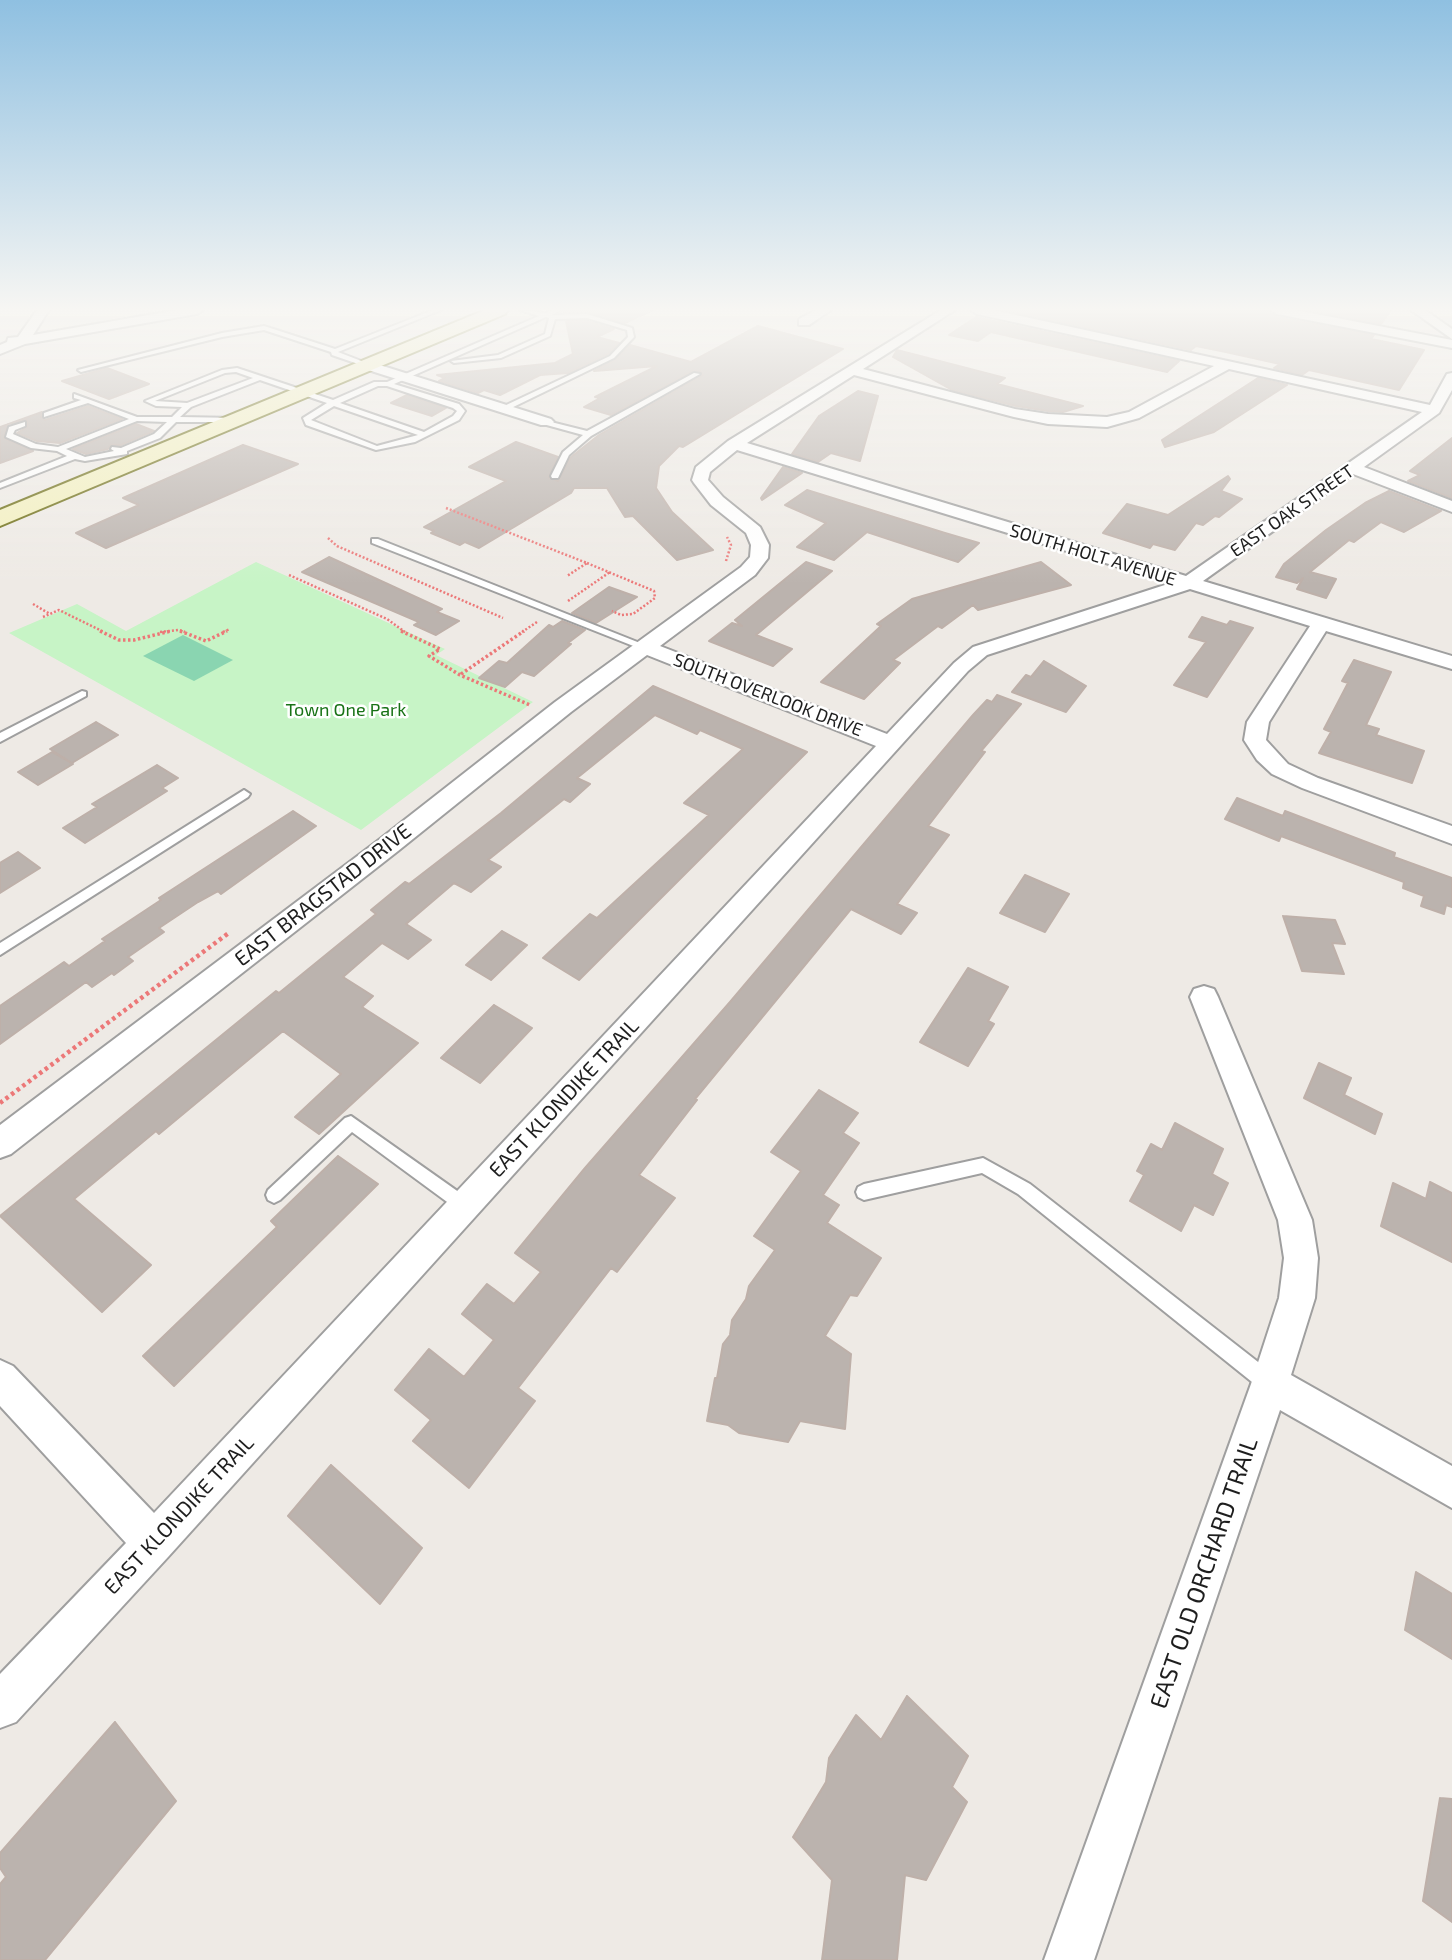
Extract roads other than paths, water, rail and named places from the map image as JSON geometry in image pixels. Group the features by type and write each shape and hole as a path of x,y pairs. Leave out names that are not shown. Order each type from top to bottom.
{"main road":[{"path":"0,519 143,446 237,420 281,401"}],"street":[{"path":"481,401 546,422"},
{"path":"734,444 803,401"},
{"path":"970,401 1048,419 1107,422 1134,415 1159,401"},
{"path":"1395,401 1434,410"},
{"name":"EAST OAK STREET","path":"1187,584 1354,469 1434,410 1439,401"},
{"name":"SOUTH HOLT AVENUE","path":"734,444 1452,663"},
{"name":"EAST BRAGSTAD DRIVE","path":"0,1144 389,845 563,707 748,571 759,558 760,545 754,531 717,501 700,480 702,470 734,444"},
{"path":"1354,469 1452,508"},
{"name":"EAST KLONDIKE TRAIL","path":"0,1706 154,1543 961,667 980,651 1187,584"},
{"path":"1321,624 1258,722 1255,740 1265,755 1290,774 1452,835"},
{"name":"SOUTH OVERLOOK DRIVE","path":"645,647 890,743"},
{"name":"EAST OLD ORCHARD TRAIL","path":"1069,1960 1270,1384 1297,1298 1301,1258 1295,1220 1204,997"},
{"path":"0,1379 154,1543"},
{"path":"1270,1384 1452,1489"}],"lane":[{"path":"47,415 84,401"},
{"path":"92,401 136,419 237,420"},
{"path":"150,401 188,405"},
{"path":"22,424 12,429 9,435 34,446 59,449 85,459 102,457 118,450 143,446 188,405 197,401"},
{"path":"328,401 424,435"},
{"path":"336,401 306,420 376,448 394,446 424,435 456,418 461,411 456,406 442,401"},
{"path":"505,409 521,401"},
{"path":"555,476 566,454 588,434 647,401"},
{"path":"59,449 91,439 136,419"},
{"path":"546,422 588,434"},
{"path":"118,450 143,446"},
{"path":"0,486 74,456"},
{"path":"375,541 645,647"},
{"path":"0,738 82,694"},
{"path":"0,950 244,794"},
{"path":"274,1195 351,1123 464,1205"},
{"path":"864,1192 983,1165 1024,1189 1270,1384"}],"park label":[{"name":"Town One Park","path":"346,710"}]}
